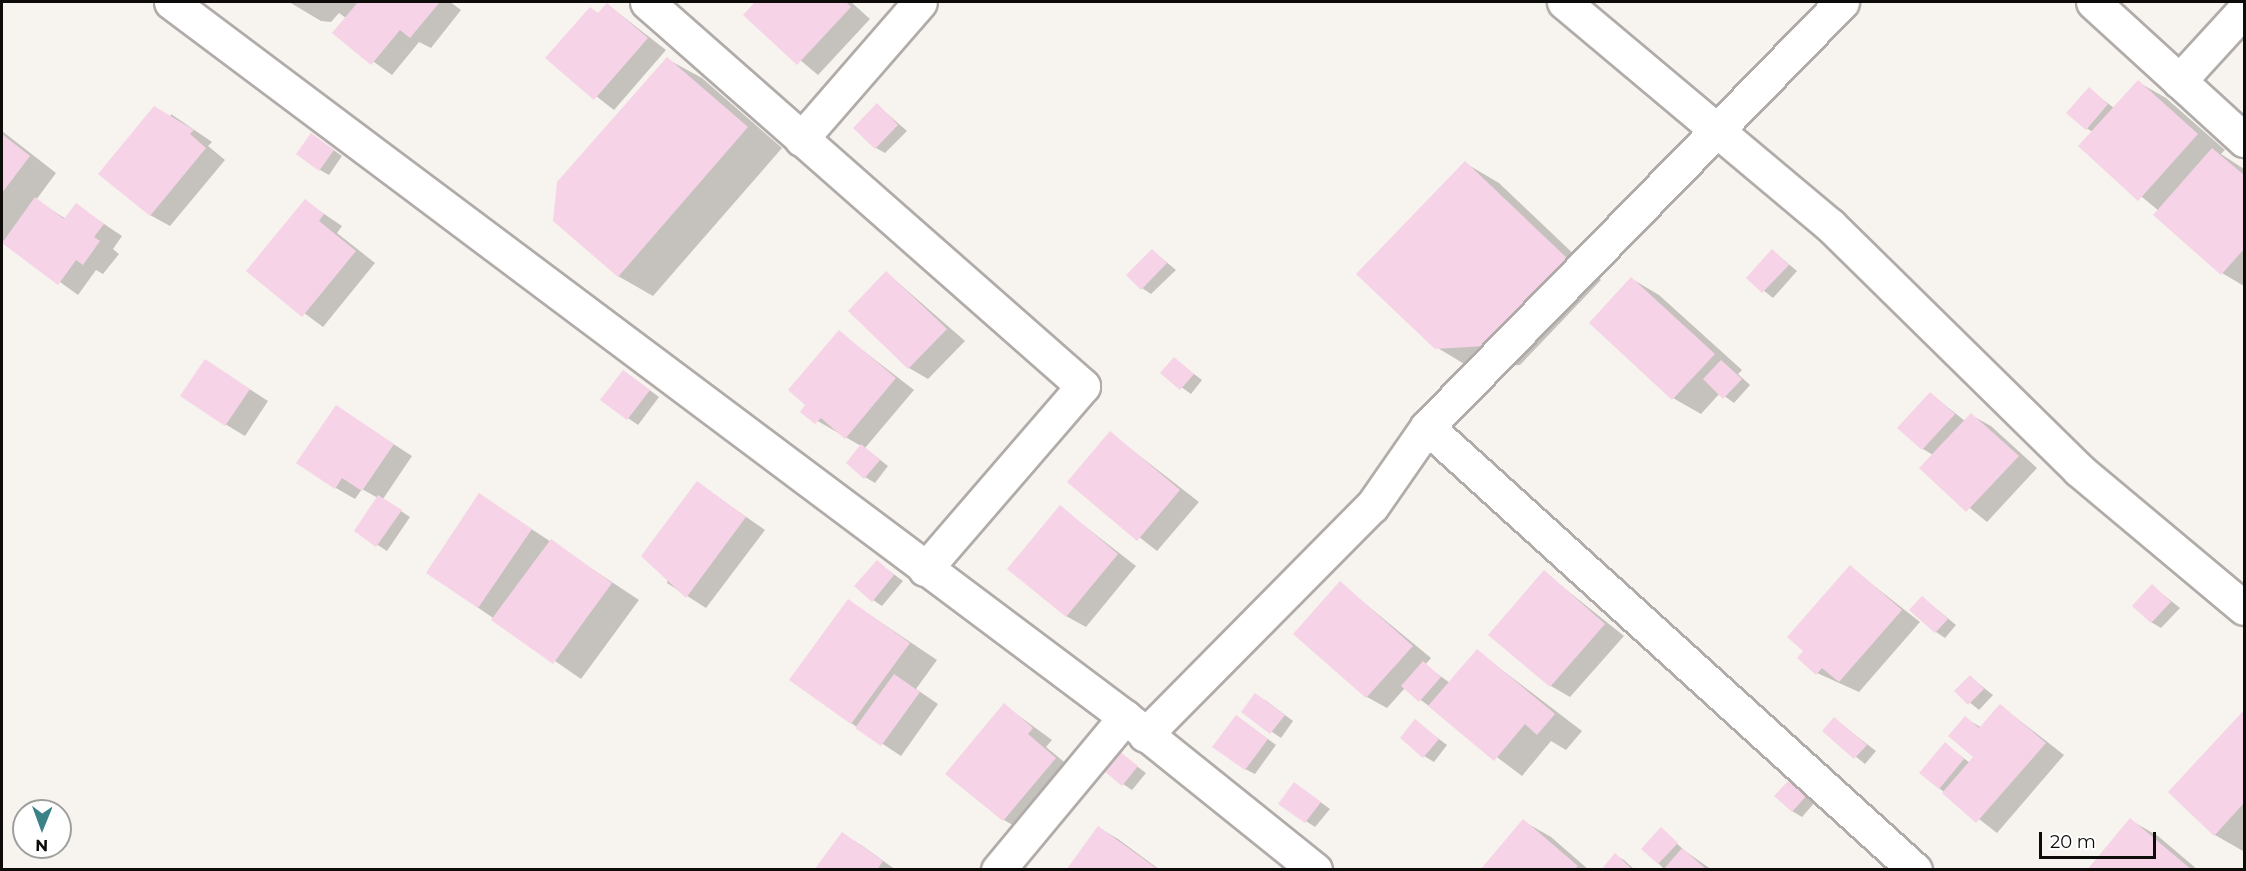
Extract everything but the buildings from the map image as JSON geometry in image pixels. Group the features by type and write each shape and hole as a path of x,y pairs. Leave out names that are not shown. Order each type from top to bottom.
{"street":[{"path":"171,2 1135,726 1315,870"},
{"path":"647,2 1083,386 925,569"},
{"path":"801,139 920,2"},
{"path":"1564,2 1830,225 2079,471 2244,608"},
{"path":"998,870 1135,726 1372,506 1427,427 1720,132 1842,2"},
{"path":"2093,2 2244,140"},
{"path":"2179,81 2244,10"},
{"path":"1427,427 1915,870"}]}
